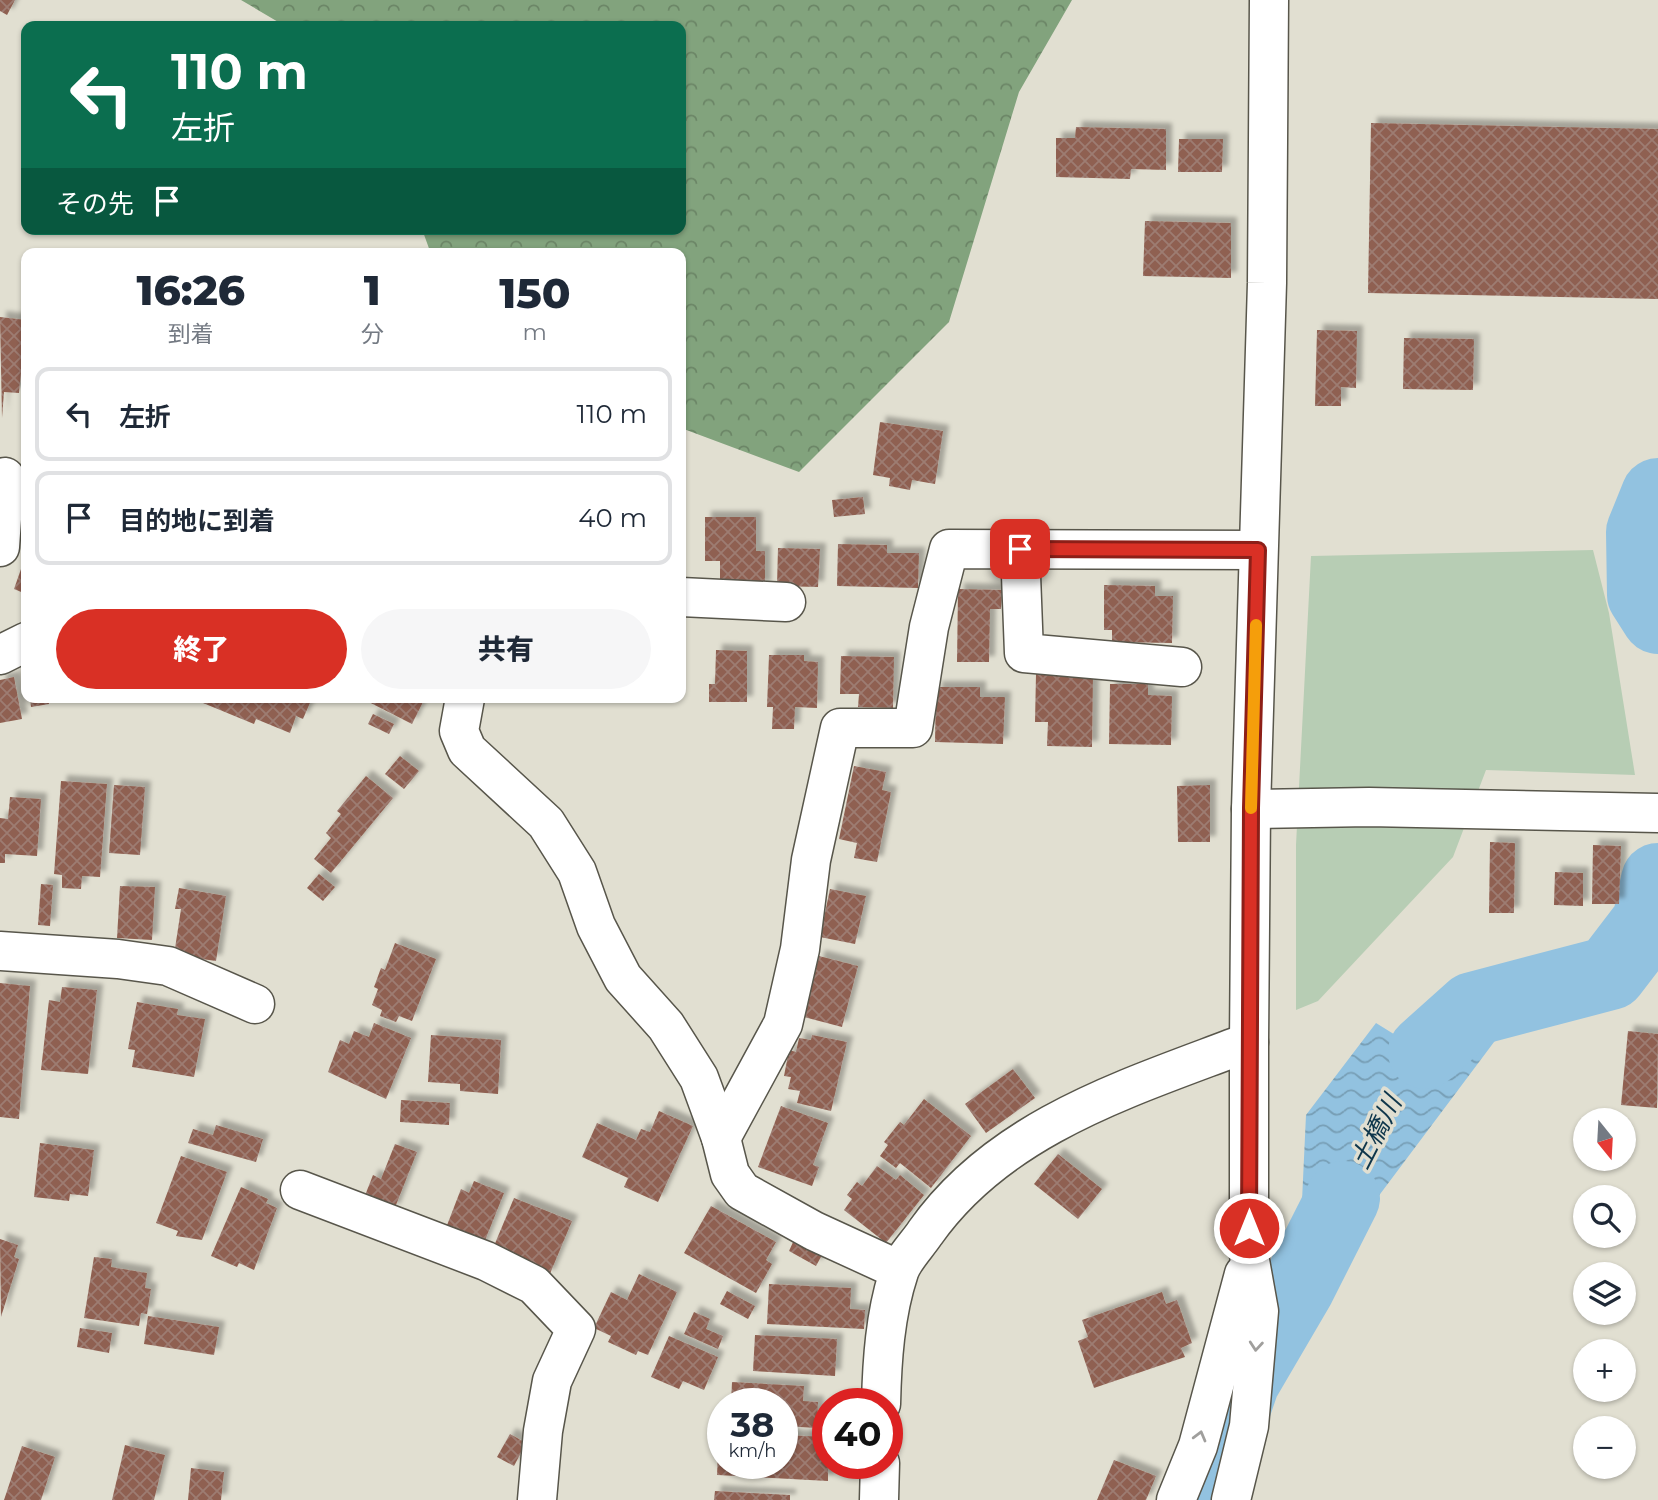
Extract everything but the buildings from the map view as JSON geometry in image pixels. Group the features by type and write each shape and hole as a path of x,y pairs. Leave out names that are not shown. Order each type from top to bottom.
{"street":[{"path":"1231,1500 1249,1426 1259,1311 1249,1255 1249,1042 1251,808 1267,283 1269,0"},
{"path":"0,547 10,473"},
{"path":"721,1138 783,1024 800,949 811,860 840,728 912,728 929,627 949,549 1258,550"},
{"path":"1020,549 1024,653 1182,667"},
{"path":"686,597 786,601"},
{"path":"0,654 21,644"},
{"path":"460,703 459,731 467,750 546,823 577,872 596,926 623,978 666,1026 699,1078 721,1138 730,1174 742,1191 814,1231 899,1270"},
{"path":"1251,808 1369,807 1658,813"},
{"path":"0,951 118,959 168,966 255,1003"},
{"path":"881,1388 882,1357 899,1270 939,1213 994,1159 1084,1105 1249,1042"},
{"path":"300,1190 486,1261 534,1285 576,1329 552,1381 543,1431 537,1500"},
{"path":"1176,1500 1198,1446 1249,1255"},
{"path":"879,1500 880,1479"}],"green space":[{"path":"241,0 1072,0 1019,92 949,322 799,472 686,430 686,248 429,248 424,235 686,235 686,21 277,21"},
{"path":"1593,550 1609,613 1635,775 1486,770 1453,857 1318,1001 1296,1010 1296,845 1311,556"}],"water":[{"path":"1465,992 1499,993 1510,1000 1512,1018 1309,1289 1298,1287 1306,1115 1376,1023 1413,1046"}],"waterway":[{"name":"土橋川","path":"1658,495 1643,532 1644,595 1658,617"},
{"name":"土橋川","path":"1425,1052 1473,1009 1610,973 1649,922 1658,880"},
{"name":"土橋川","path":"1202,1500 1243,1381 1298,1287 1343,1198"}],"slow traffic":[{"path":"1251,808 1256,625"}],"route":[{"path":"1020,549 1258,550 1251,808 1249,1228"}]}
